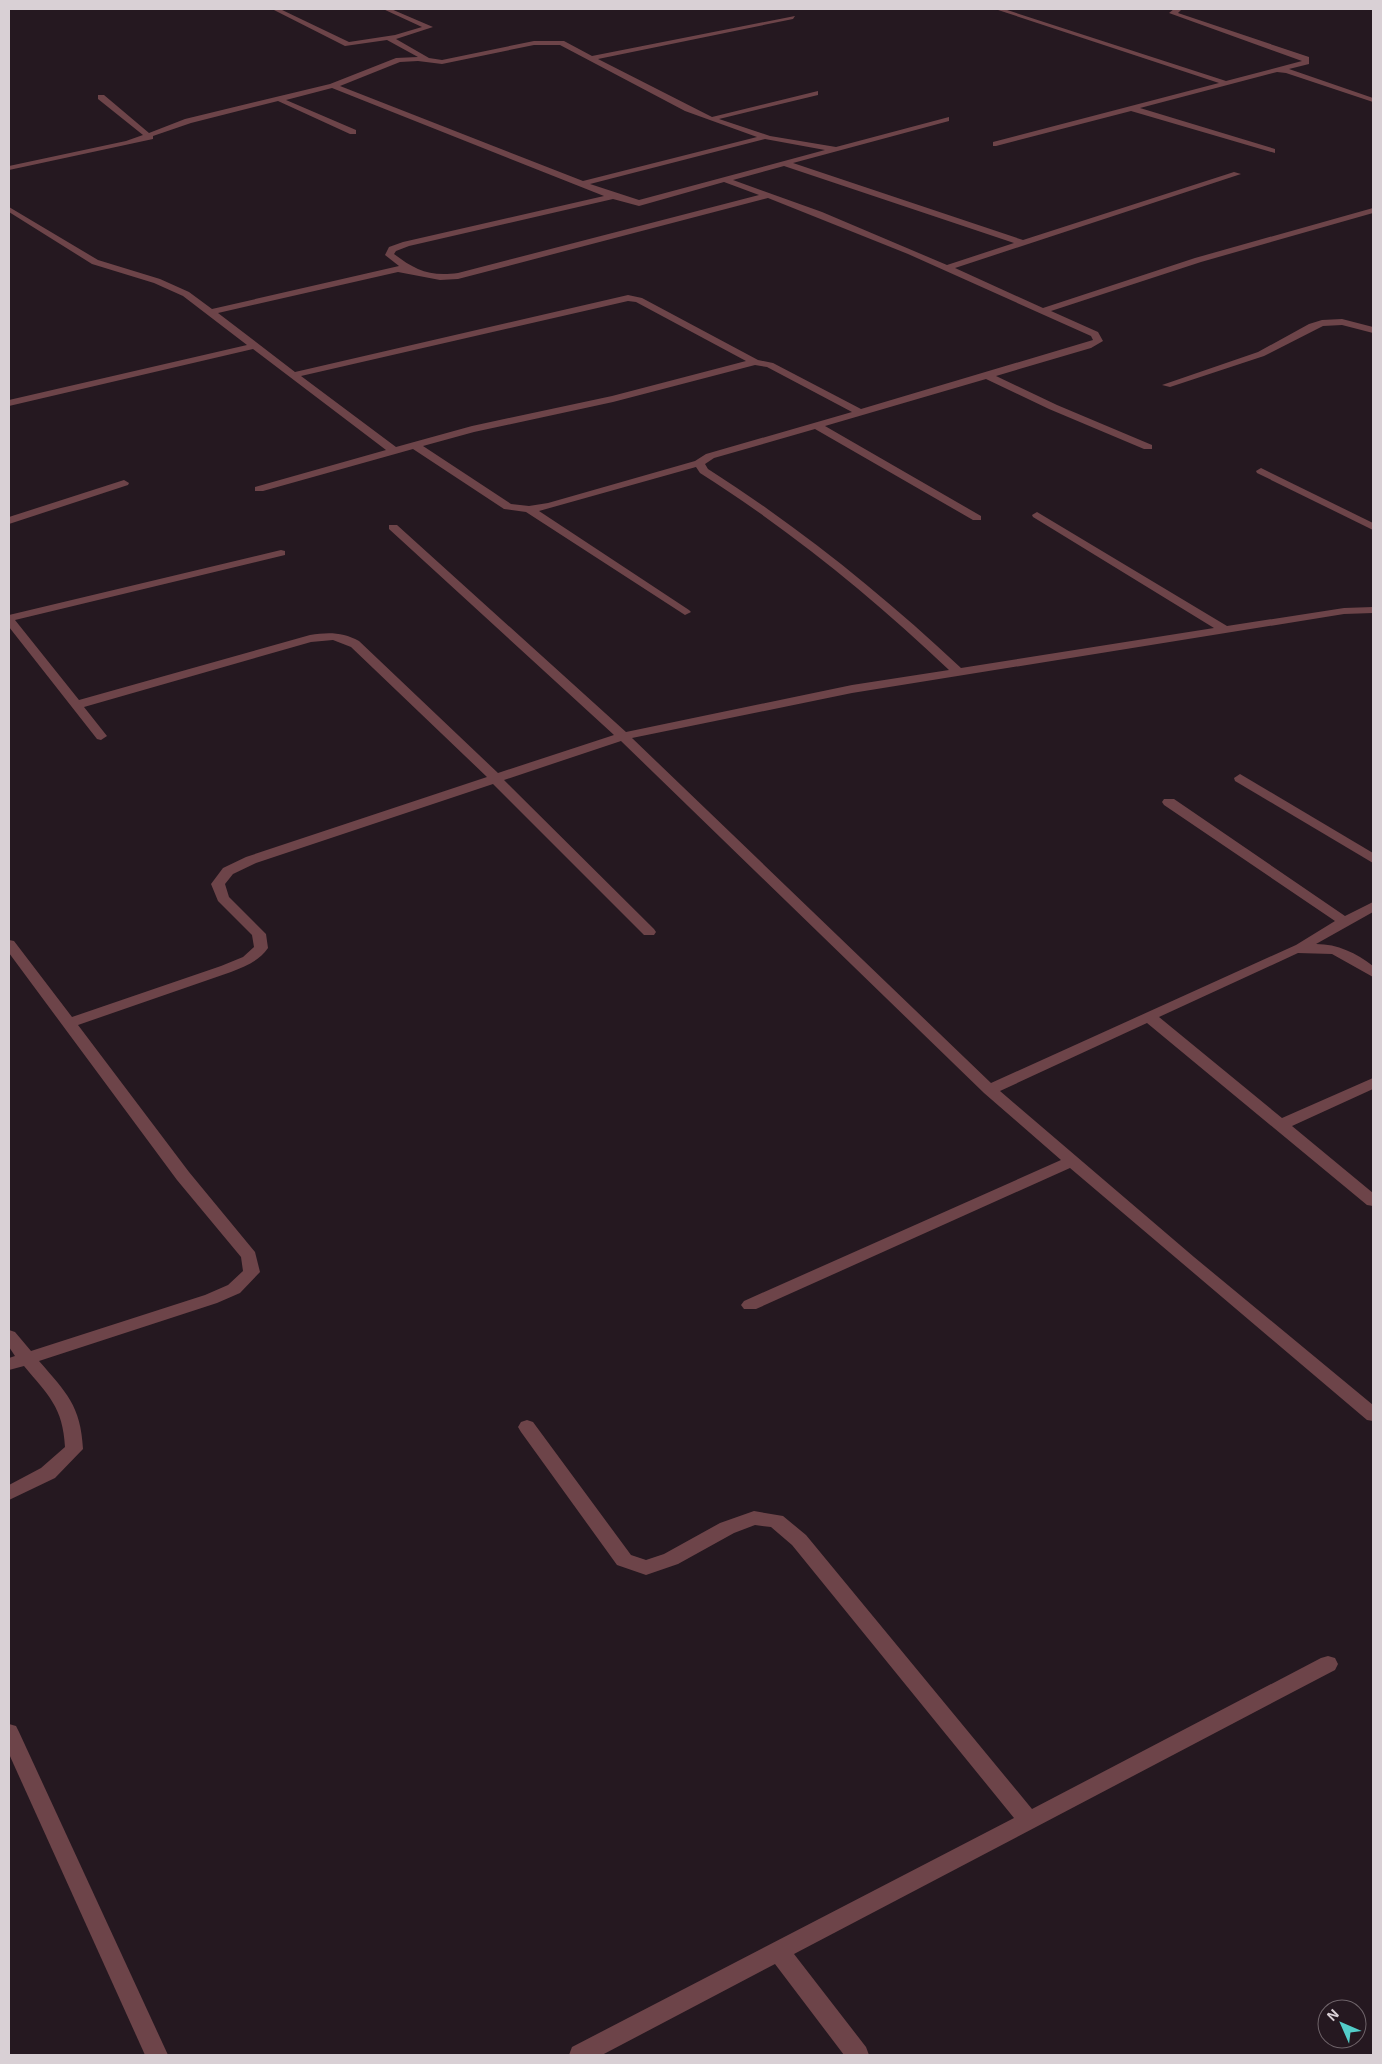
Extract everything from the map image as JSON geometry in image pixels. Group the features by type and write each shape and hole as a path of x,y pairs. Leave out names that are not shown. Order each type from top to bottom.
{"street":[{"path":"275,9 348,44 393,37 429,27 386,9"},
{"path":"998,9 1224,82"},
{"path":"996,144 1224,82 1306,62 1306,59 1172,13 1179,9"},
{"path":"590,58 793,18"},
{"path":"393,37 390,40 432,60"},
{"path":"9,168 150,137 188,121 333,86 399,60 455,61 514,46 549,42 561,43 660,96 731,127 766,137 836,149"},
{"path":"1278,70 1287,71 1373,100"},
{"path":"333,86 581,184 639,203 946,120"},
{"path":"712,119 815,93"},
{"path":"101,97 150,137"},
{"path":"279,99 353,132"},
{"path":"1130,108 1272,152"},
{"path":"581,184 766,137"},
{"path":"784,163 1022,243"},
{"path":"947,268 1238,174"},
{"path":"414,445 502,504 508,507 529,509 548,506 699,463 710,456 988,376 1088,346 1098,341 1095,334 875,236 725,180"},
{"path":"212,312 382,272 410,270 442,279 458,276 768,195"},
{"path":"410,270 389,255 392,249 406,244 613,196"},
{"path":"9,209 81,256 112,269 171,286 212,312 394,450"},
{"path":"1042,311 1198,260 1373,210"},
{"path":"294,375 628,298 639,300 754,362 770,365 862,413"},
{"path":"1168,385 1261,354 1317,324 1342,322 1373,330"},
{"path":"9,404 255,346"},
{"path":"259,489 472,429 632,395 754,362"},
{"path":"988,376 1053,407 1148,447"},
{"path":"818,426 976,518"},
{"path":"699,463 704,471 811,546 871,591 957,672"},
{"path":"1261,471 1373,527"},
{"path":"9,521 124,484"},
{"path":"529,509 685,612"},
{"path":"1037,516 1225,630"},
{"path":"393,526 623,736 989,1090 1373,1415"},
{"path":"101,736 9,619 282,552"},
{"path":"69,1023 226,969 248,960 261,948 259,934 223,898 218,884 228,871 251,860 623,736 784,702 957,672 1344,611 1373,610"},
{"path":"76,705 310,639 330,635 344,637 355,644 496,779 649,932"},
{"path":"1240,778 1373,859"},
{"path":"1169,802 1346,922"},
{"path":"989,1090 1295,950 1373,906"},
{"path":"9,944 183,1176 249,1256 252,1272 234,1289 211,1299 9,1364"},
{"path":"1295,950 1320,946 1351,956 1373,973"},
{"path":"1148,1016 1373,1201"},
{"path":"1281,1125 1373,1083"},
{"path":"750,1305 1072,1161"},
{"path":"9,1336 64,1402 73,1429 74,1449 48,1472 9,1492"},
{"path":"527,1427 624,1560 646,1568 671,1559 727,1528 754,1518 776,1521 799,1540 1029,1821"},
{"path":"580,2055 1328,1664"},
{"path":"9,1732 157,2055"},
{"path":"778,1952 858,2055"}]}
